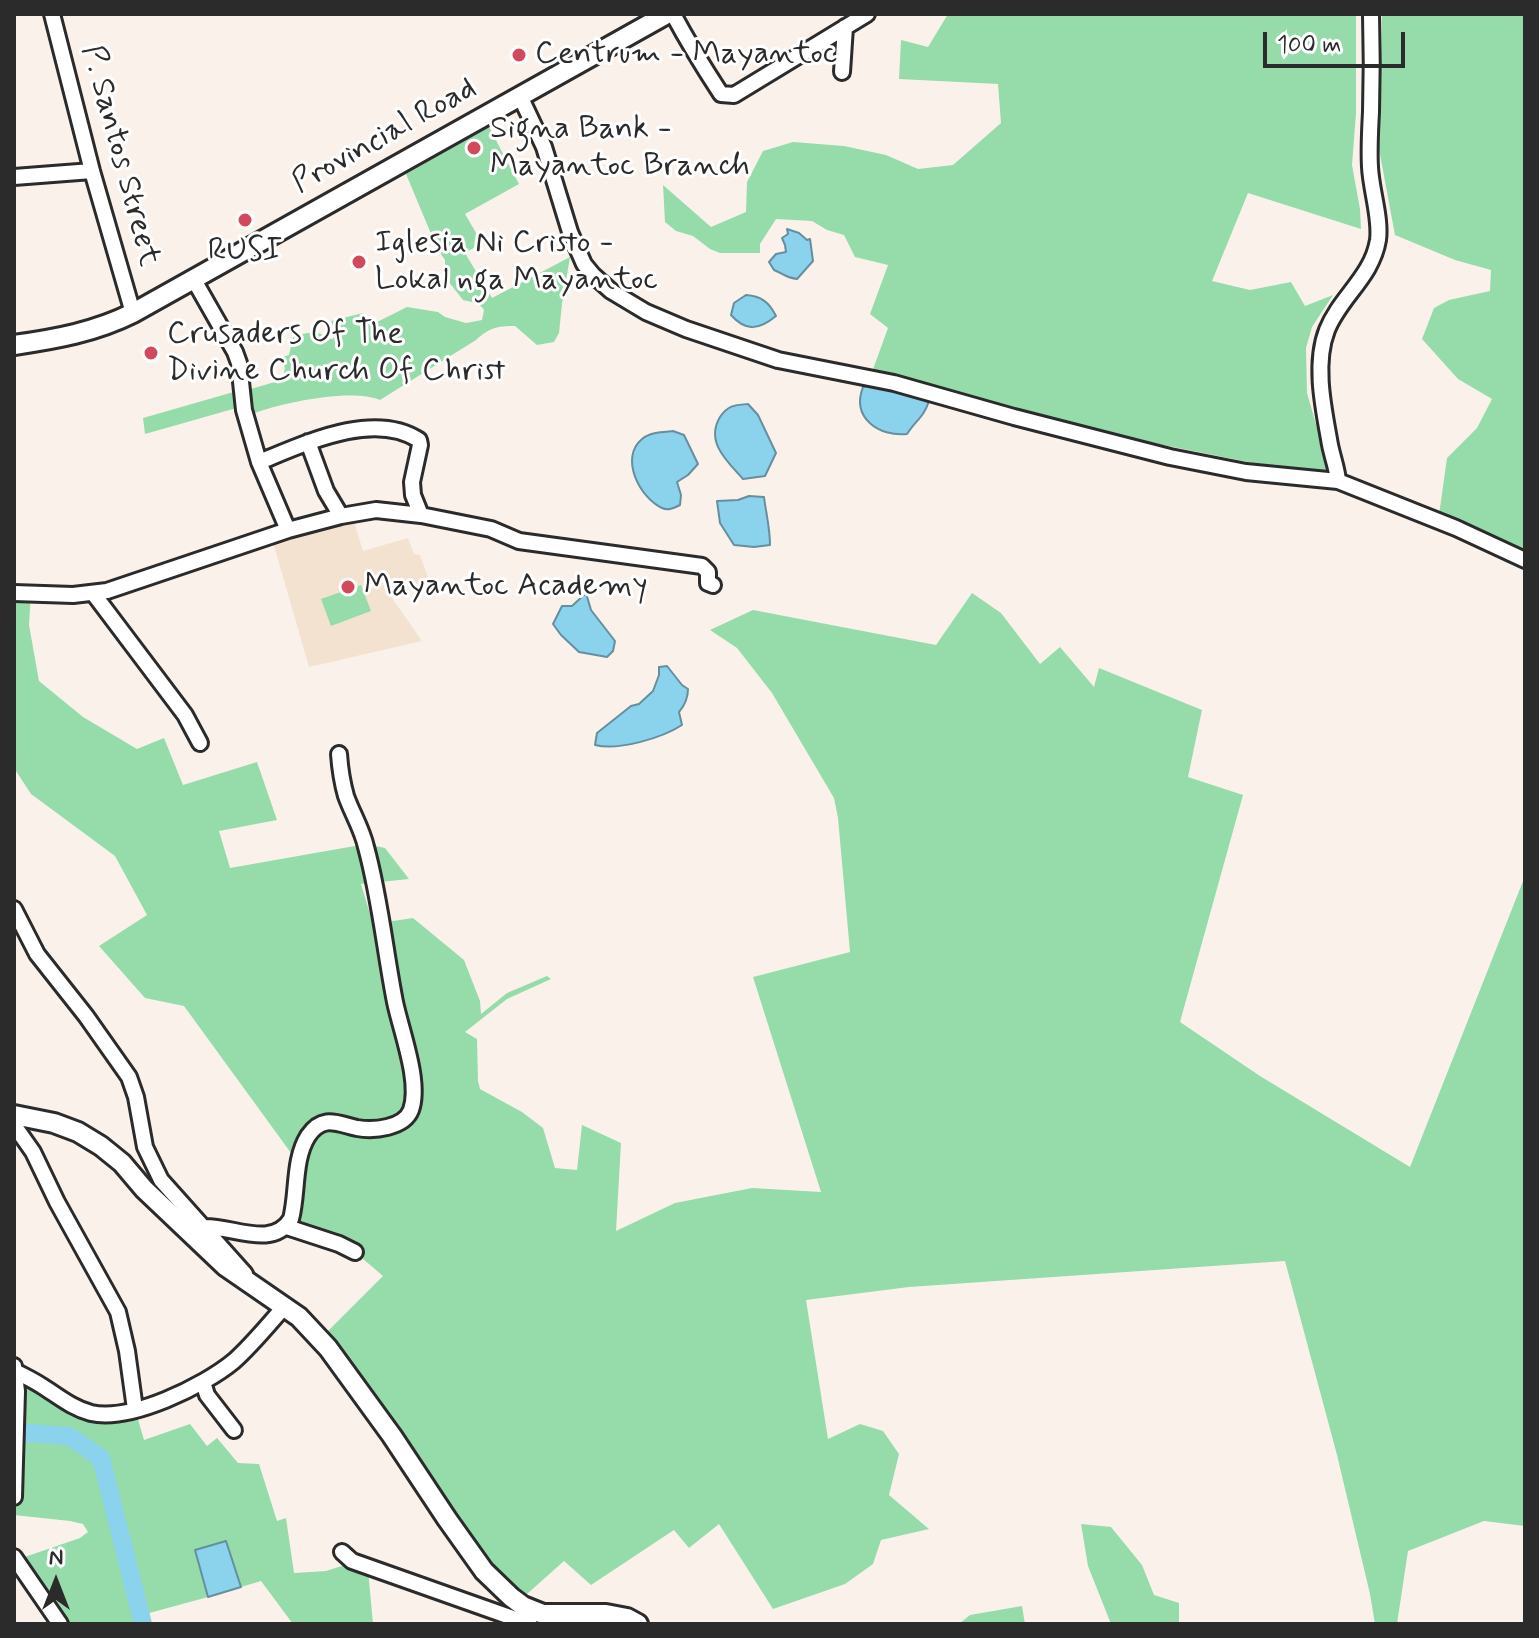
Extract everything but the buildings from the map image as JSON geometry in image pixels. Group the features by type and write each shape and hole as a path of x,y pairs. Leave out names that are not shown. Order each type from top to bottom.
{"main road":[{"name":"Provincial Road","path":"14,345 83,333 133,313 667,14"},
{"path":"14,1115 66,1127 101,1146 225,1266 299,1317 328,1348 484,1571 540,1621 606,1614 618,1615 638,1624"}],"street":[{"name":"P. Santos Street","path":"52,14 92,171 133,313"},
{"path":"673,14 709,76 721,94 727,95 734,95 867,14"},
{"path":"1338,481 1328,437 1321,367 1327,330 1365,274 1378,239 1369,165 1371,14"},
{"path":"842,72 845,27"},
{"path":"520,96 544,147 570,232 584,264 611,291 646,312 778,360 894,383 1170,457 1246,472 1338,481 1456,528 1525,560"},
{"path":"14,177 92,171"},
{"path":"194,280 235,352 244,410 259,462 288,530"},
{"path":"259,462 308,442 362,428 385,428 408,433 419,440 420,449 412,482 413,495 421,515"},
{"path":"308,442 326,491 341,516"},
{"path":"14,593 73,595 122,587 288,530 376,510 421,515 491,529 519,541 702,566 708,572 708,583 713,585"},
{"path":"93,593 185,715 200,743"},
{"path":"203,1227 219,1227 255,1235 278,1232 287,1227 294,1209 303,1148 316,1127 335,1122 361,1128 397,1125 410,1112 413,1078 374,880 366,844 346,796 339,754"},
{"path":"14,909 37,954 125,1069 136,1097 142,1138 150,1160 168,1190 253,1284"},
{"path":"14,1125 33,1152 118,1312 135,1409"},
{"path":"287,1227 355,1252"},
{"path":"15,1371 69,1404 89,1412 107,1414 135,1409 162,1401 203,1382 236,1359 285,1306"},
{"path":"14,1361 17,1391 14,1497"},
{"path":"203,1382 207,1395 234,1430"},
{"path":"342,1552 352,1561 540,1621"},
{"path":"14,1557 60,1624"}],"shaded area":[{"name":"Mayantoc Academy","path":"352,515 363,551 408,538 414,554 420,555 429,580 390,595 422,641 309,667 272,539"}],"green space":[{"path":"948,14 1356,14 1356,113 1352,165 1361,229 1248,193 1212,281 1250,290 1291,282 1305,306 1333,295 1312,327 1306,348 1307,393 1324,452 1327,478 1015,415 872,372 888,328 870,314 888,265 855,257 844,235 812,221 776,219 760,244 760,253 720,253 693,236 676,231 665,222 663,185 711,227 746,212 747,182 763,151 793,142 844,146 886,155 918,169 953,165 1001,123 998,84 899,79 901,40 928,47"},
{"path":"1382,14 1525,14 1525,552 1466,523 1439,515 1447,458 1477,428 1492,399 1458,379 1422,339 1434,308 1449,300 1490,291 1491,270 1455,260 1395,235 1379,149"},
{"path":"489,127 519,184 465,214 482,243 465,253 492,298 570,257 559,333 554,342 537,345 515,326 498,327 380,400 334,396 280,405 252,414 247,390 282,380 285,368 278,358 289,355 293,337 314,333 333,339 335,331 331,321 363,313 371,325 407,307 438,312 466,323 482,320 482,307 463,300 448,281 445,260 406,174"},
{"path":"237,391 240,407 145,434 143,418"},
{"path":"361,585 371,611 331,626 321,599"},
{"path":"14,593 31,593 29,625 39,681 83,717 137,749 164,738 183,785 257,762 277,820 219,831 230,868 366,844 385,848 409,879 361,884 373,924 413,918 464,960 480,1001 481,1014 507,993 547,976 551,979 507,999 465,1032 477,1039 480,1089 522,1112 543,1128 555,1168 577,1170 582,1125 621,1143 616,1231 675,1203 752,1188 821,1192 753,977 850,952 838,818 834,798 772,693 737,648 710,630 753,610 936,645 972,593 1001,613 1040,664 1060,647 1094,687 1099,668 1202,710 1188,777 1243,795 1180,1022 1260,1076 1410,1167 1525,876 1525,1526 1484,1521 1408,1551 1397,1624 1375,1624 1337,1455 1285,1261 909,1287 806,1300 828,1439 860,1424 883,1431 899,1454 889,1495 929,1529 881,1540 873,1564 845,1584 773,1609 719,1524 689,1548 674,1530 591,1585 564,1561 518,1602 320,1339 383,1276 355,1252 287,1227 299,1164 184,1006 145,998 99,946 147,915 115,856 31,794 14,768"},
{"path":"15,1371 77,1409 135,1409 144,1440 190,1424 207,1446 217,1438 238,1463 259,1464 277,1521 286,1518 294,1573 326,1571 348,1564 368,1570 373,1624 293,1624 261,1581 241,1587 225,1541 195,1550 208,1597 142,1615 144,1624 60,1624 16,1560 80,1538 88,1532 83,1524 70,1521 14,1515"},
{"path":"1081,1524 1111,1527 1142,1565 1154,1595 1179,1603 1179,1624 1111,1624 1088,1566"},
{"path":"1022,1606 1025,1624 959,1624 970,1615"}],"water":[{"path":"787,229 810,239 813,261 797,279 774,270 769,262 776,254 786,252 782,238 788,234"},
{"path":"746,295 764,301 776,316 758,326 742,324 731,315 734,303"},
{"path":"870,385 929,401 907,434 878,429 864,416 860,398 863,387"},
{"path":"748,404 758,415 776,453 765,476 743,479 720,451 715,435 716,426 726,410"},
{"path":"673,431 684,435 698,464 677,482 680,505 666,509 654,503 640,487 632,467 632,456 635,447 645,437"},
{"path":"764,497 770,545 734,545 720,523 717,501"},
{"path":"586,593 591,610 615,641 613,651 607,657 579,652 553,624 562,606 572,606"},
{"path":"667,666 688,689 686,702 679,712 682,725 640,742 595,745 597,733 653,691 659,667"},
{"path":"226,1541 241,1587 208,1597 195,1550"}],"waterway":[{"path":"14,1432 69,1436 101,1458 143,1624"}],"place":[{"name":"Centrum - Mayantoc","path":"519,55"},
{"name":"Signa Bank - Mayantoc Branch","path":"474,148"},
{"name":"RUSI","path":"245,220"},
{"name":"Iglesia Ni Cristo - Lokal nga Mayantoc","path":"359,262"},
{"name":"Crusaders Of The Divine Church Of Christ","path":"151,353"},
{"name":"Mayantoc Academy","path":"348,587"}]}
